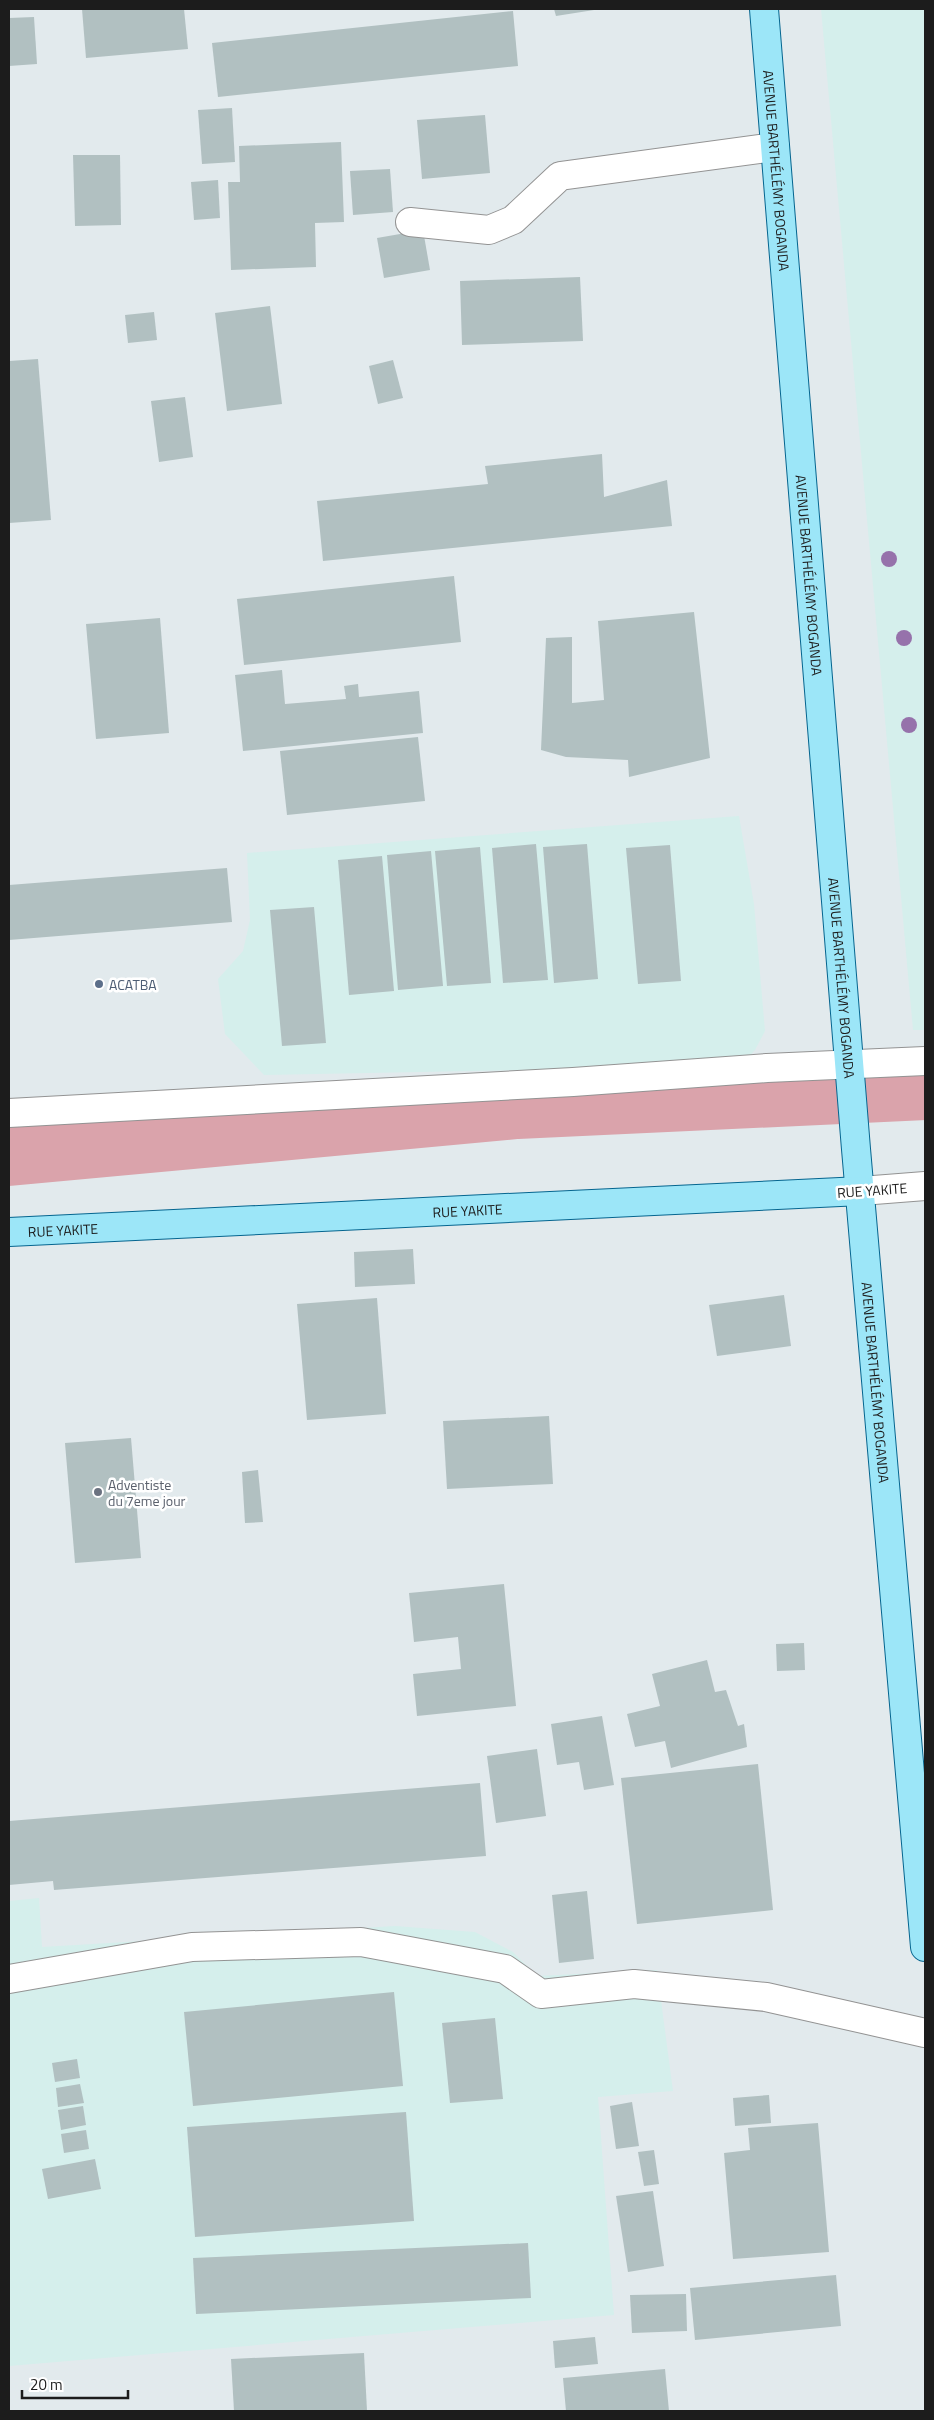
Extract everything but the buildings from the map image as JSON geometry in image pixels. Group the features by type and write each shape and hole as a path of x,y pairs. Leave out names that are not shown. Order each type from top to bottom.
{"main road":[{"name":"AVENUE BARTHÉLÉMY BOGANDA","path":"764,9 851,1065 856,1149 925,1947"},
{"name":"RUE YAKITE","path":"9,1232 861,1191"}],"street":[{"path":"410,222 489,230 513,220 560,176 775,147"},
{"path":"9,1113 573,1082 767,1068 925,1061"},
{"name":"RUE YAKITE","path":"861,1191 925,1186"},
{"path":"9,1979 192,1947 361,1942 505,1969 541,1994 634,1984 766,1997 925,2033"}],"shaded area":[{"path":"821,9 925,9 925,1030 913,1030"},
{"path":"739,816 754,904 765,1031 755,1050 740,1066 264,1075 225,1034 218,979 243,951 250,920 247,853"},
{"path":"39,1898 42,1947 395,1926 475,1932 513,1952 537,1976 657,1970 673,2091 598,2097 614,2315 9,2366 9,1901"}],"waterway":[{"path":"9,1154 517,1107 925,1088"}],"place":[{"name":"ACATBA","path":"99,984"},
{"name":"Adventiste du 7eme jour","path":"98,1492"}]}
